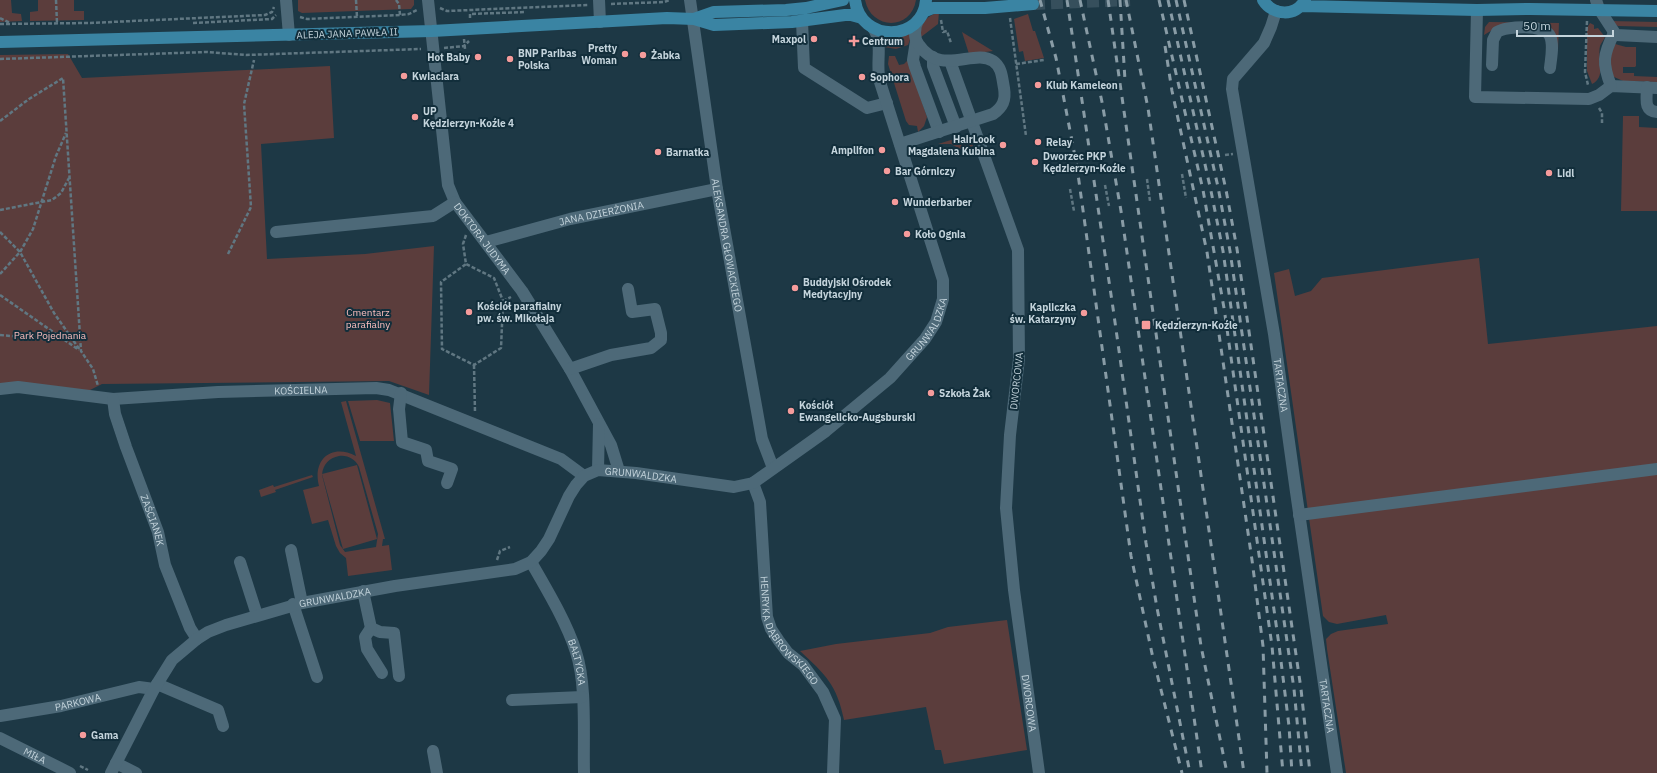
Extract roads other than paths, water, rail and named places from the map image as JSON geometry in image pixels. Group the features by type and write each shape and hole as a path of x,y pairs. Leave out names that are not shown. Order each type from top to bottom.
{"main road":[{"name":"ALEJA JANA PAWŁA II","path":"694,19 714,12 786,10 806,8 843,0"},
{"path":"855,0 862,18 873,28 885,32 898,32 906,29 933,8 984,8 1033,4"},
{"path":"921,16 926,0"},
{"path":"990,0 1015,5"},
{"path":"1263,0 1266,5 1276,11 1288,13 1304,3 1477,10 1598,5 1657,11"},
{"name":"ALEJA JANA PAWŁA II","path":"0,42 432,31 666,18 694,19 714,25 802,21 845,15 862,18"}],"street":[{"name":"DOKTORA JUDYMA","path":"428,0 448,185 455,202 522,292 570,369 611,445 619,471"},
{"name":"ALEKSANDRA GŁOWACKIEGO","path":"690,0 694,19 717,189 762,440 772,468"},
{"path":"286,2 289,35"},
{"path":"599,2 600,22"},
{"path":"1598,5 1614,33 1620,36 1657,37"},
{"path":"1477,10 1475,97 1589,99 1599,95 1611,86 1652,88 1646,104 1652,111 1657,112"},
{"name":"TARTACZNA","path":"1276,11 1264,43 1233,79 1232,90 1274,334 1337,773"},
{"path":"921,16 914,30 916,41 913,60 940,132"},
{"path":"802,21 804,68 868,108 887,103"},
{"name":"GRUNWALDZKA","path":"113,768 155,687 172,660 197,639 208,632 298,603 363,591 515,569 531,562 541,551 549,539 569,496 584,476 598,470 619,471 734,487 752,483 826,431 890,378 925,339 936,322 943,298 943,280 878,74 879,42 873,28"},
{"path":"1492,65 1493,40 1496,32 1505,28 1538,28 1545,30 1550,35 1550,68"},
{"path":"1611,86 1605,68 1604,56 1614,33"},
{"path":"900,144 993,114 1002,106 1005,93 1001,71 994,61 982,57 950,61 933,57 922,50 916,41"},
{"path":"933,57 933,66 956,127"},
{"name":"DWORCOWA","path":"950,61 1018,250 1019,359 1010,435 1006,508 1014,590 1039,773"},
{"name":"JANA DZIERŻONIA","path":"486,242 570,219 717,189"},
{"path":"276,232 433,216 455,202"},
{"path":"570,369 611,355 651,348 661,340 661,333 655,308 632,312 628,289"},
{"name":"KOŚCIELNA","path":"0,389 18,387 113,399 218,392 376,388 401,394 561,459 584,476"},
{"path":"401,394 399,409 402,442 426,450 428,460 452,469 448,483"},
{"name":"ZAŚCIANEK","path":"113,399 115,414 126,447 158,532 165,565 190,628 197,639"},
{"name":"DOKTORA JUDYMA","path":"598,470 599,423"},
{"path":"1299,515 1657,469"},
{"name":"HENRYKA DĄBROWSKIEGO","path":"752,483 760,502 767,617 771,629 779,641 788,652 803,665 823,692 835,719 833,773"},
{"path":"291,550 298,603 317,677"},
{"path":"240,562 257,615"},
{"name":"BAŁTYCKA","path":"531,562 570,635 574,646 580,671 584,773"},
{"path":"363,591 370,628 365,637 367,649 382,673"},
{"path":"370,628 380,632 394,633 399,676"},
{"name":"PARKOWA","path":"0,716 61,706 139,686 155,687 218,710 223,726"},
{"path":"512,700 582,697"},
{"name":"MIŁA","path":"0,738 70,773"},
{"path":"433,750 437,773"},
{"path":"113,768 136,773"}],"tunnel":[{"path":"1033,4 1130,0"}],"railway":[{"path":"1040,0 1056,58 1077,167 1131,556 1153,658 1182,773"},
{"path":"1067,0 1146,543 1157,608 1190,773"},
{"path":"1080,0 1102,102 1121,211 1202,773"},
{"path":"1108,0 1201,646 1227,773"},
{"path":"1120,0 1125,80"},
{"path":"1126,0 1148,108 1244,773"},
{"path":"1159,0 1203,190 1224,308 1272,646 1283,773"},
{"path":"1168,0 1223,251 1279,645 1289,726 1292,773"},
{"path":"1176,0 1218,187 1230,251 1294,689 1302,773"},
{"path":"1184,0 1226,190 1237,249 1301,689 1310,773"},
{"path":"1165,46 1172,91 1207,252 1252,560 1263,646 1267,773"}],"place":[{"name":"Maxpol","path":"814,39"},
{"name":"Centrum","path":"854,41"},
{"name":"Pretty Woman","path":"625,54"},
{"name":"Żabka","path":"643,55"},
{"name":"Hot Baby","path":"478,57"},
{"name":"BNP Paribas Polska","path":"510,59"},
{"name":"Kwiaciara","path":"404,76"},
{"name":"Sophora","path":"862,77"},
{"name":"Klub Kameleon","path":"1038,85"},
{"name":"UP Kędzierzyn-Koźle 4","path":"415,117"},
{"name":"Relay","path":"1038,142"},
{"name":"HairLook Magdalena Kubina","path":"1003,145"},
{"name":"Amplifon","path":"882,150"},
{"name":"Barnatka","path":"658,152"},
{"name":"Dworzec PKP Kędzierzyn-Koźle","path":"1035,162"},
{"name":"Bar Górniczy","path":"887,171"},
{"name":"Lidl","path":"1549,173"},
{"name":"Wunderbarber","path":"895,202"},
{"name":"Koło Ognia","path":"907,234"},
{"name":"Buddyjski Ośrodek Medytacyjny","path":"795,288"},
{"name":"Kościół parafialny pw. św. Mikołaja","path":"469,312"},
{"name":"Kapliczka św. Katarzyny","path":"1084,313"},
{"name":"Kędzierzyn-Koźle","path":"1146,325"},
{"name":"Szkoła Żak","path":"931,393"},
{"name":"Kościół Ewangelicko-Augsburski","path":"791,411"},
{"name":"Gama","path":"83,735"}],"park label":[{"name":"Cmentarz parafialny","path":"368,318"},
{"name":"Park Pojednania","path":"50,335"}]}
